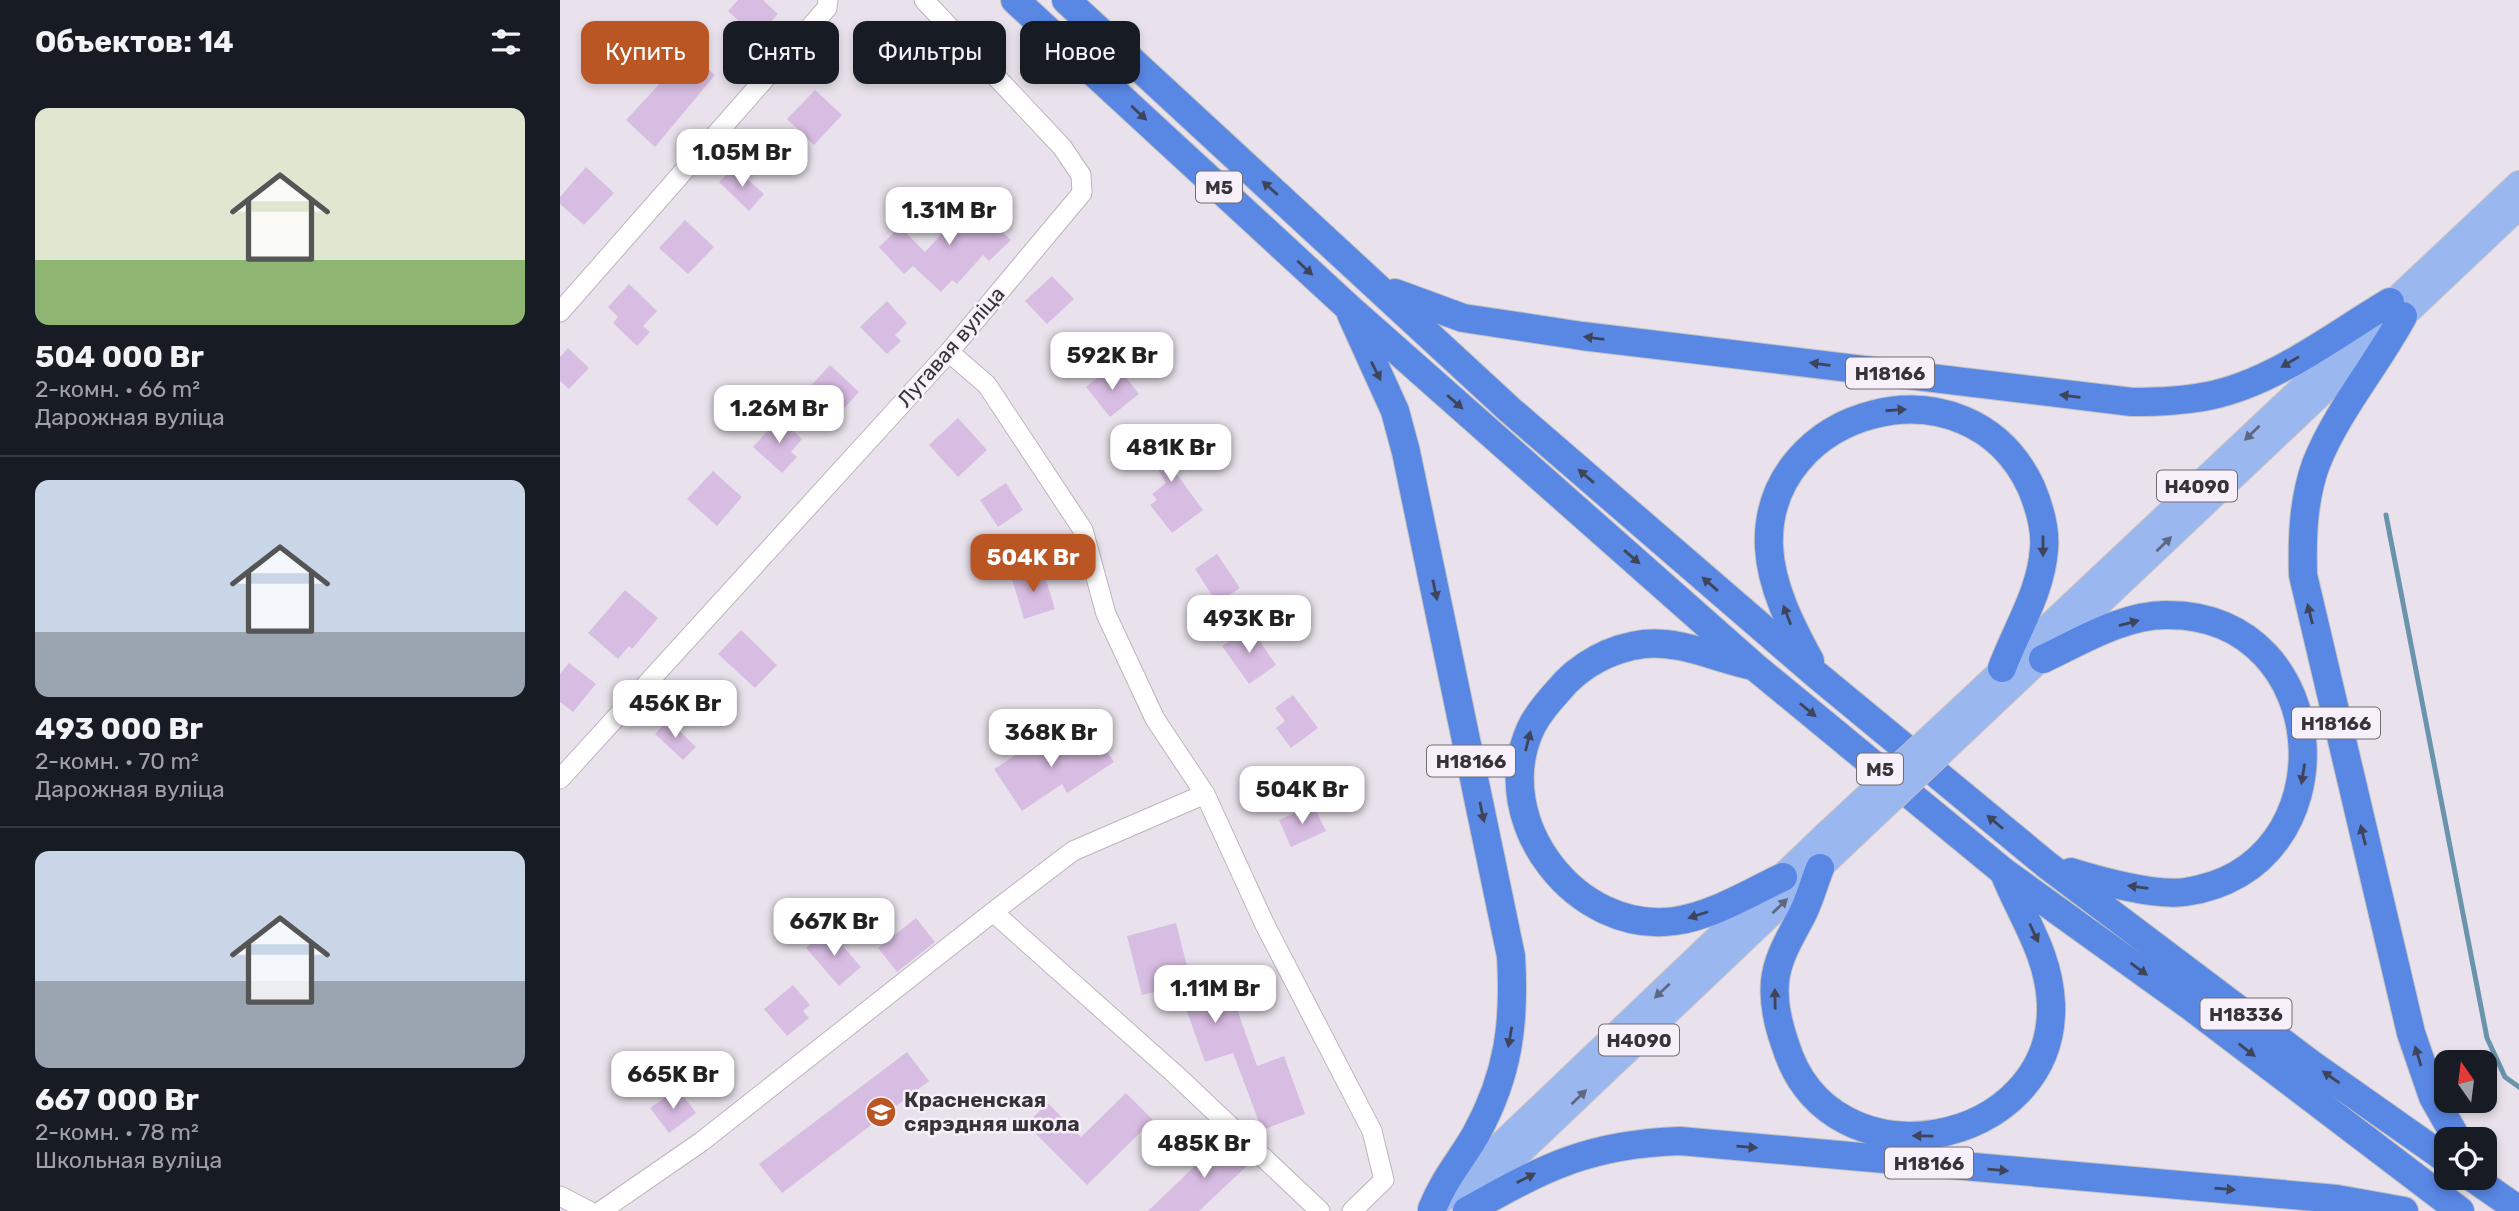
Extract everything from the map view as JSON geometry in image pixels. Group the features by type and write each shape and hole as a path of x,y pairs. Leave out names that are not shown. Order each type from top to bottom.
{"highway":[{"name":"М5","path":"1015,0 1349,309 1755,667 2004,872"},
{"name":"М5","path":"1066,0 1510,410 1818,676 2047,865"},
{"name":"Н18166","path":"1374,284 1414,303 1463,318 1582,336 2133,402 2211,396 2281,368 2397,309"},
{"name":"Н18166","path":"1349,309 1395,411 1406,452 1511,956 1512,1029 1504,1068 1488,1112 1444,1180 1440,1210"},
{"name":"Н18166","path":"2397,309 2382,355 2343,411 2316,465 2304,519 2303,575 2411,1033 2433,1097 2451,1127"},
{"name":"Н18166","path":"1818,676 1793,629 1774,580 1769,546 1772,514 1783,484 1801,458 1837,428 1876,412 1924,408 1967,421 2000,443 2024,474 2039,507 2045,546 2038,587 2002,668"},
{"name":"Н18166","path":"2043,659 2123,623 2167,615 2203,620 2234,632 2259,650 2278,670 2292,696 2302,731 2305,765 2298,798 2281,832 2251,865 2220,883 2183,893 2108,884 2047,865"},
{"name":"Н18166","path":"1755,667 1716,658 1682,646 1644,644 1603,655 1570,676 1530,730 1521,769 1523,808 1542,854 1565,885 1596,908 1620,919 1641,922 1677,921 1706,913 1783,877"},
{"name":"Н18336","path":"2047,865 2311,1063 2434,1150"},
{"name":"Н18166","path":"1820,868 1804,911 1785,947 1775,980 1776,1016 1789,1059 1811,1094 1845,1122 1889,1135 1933,1137 1968,1127 1999,1108 2026,1082 2045,1046 2051,1005 2046,963 2035,933 2004,872"},
{"name":"Н18336","path":"2004,872 2193,1008 2460,1211"},
{"name":"Н18166","path":"1466,1211 1546,1168 1590,1152 1634,1143 1680,1141 2404,1211"},
{"path":"2497,1189 2510,1204"},
{"path":"2490,1190 2510,1204"}],"main road":[{"name":"Н4090","path":"1440,1210 1783,877 1835,839 1981,702 2043,659 2397,309 2519,183"},
{"name":"Н4090","path":"1981,702 2002,668 2397,309 2519,207"},
{"name":"Н4090","path":"1440,1210 1820,868 1835,839"}],"street":[{"path":"560,312 827,8 828,0"},
{"name":"Лугавая вуліца","path":"560,779 949,352 1082,193 1081,175 1062,147 924,0"},
{"path":"949,352 987,385 1083,530 1106,614 1155,719 1205,794 1265,925 1372,1131 1384,1180 1352,1211"},
{"path":"601,1211 701,1142 1073,851 1205,794"},
{"path":"993,912 1176,1075 1320,1211"},
{"path":"562,1199 589,1211"}],"building":[{"path":"738,0 763,0 778,14 772,21 739,21 728,11"},
{"path":"709,70 715,75 709,82"},
{"path":"659,84 708,84 655,147 626,120"},
{"path":"815,90 842,115 814,145 787,119"},
{"path":"586,167 614,193 584,225 560,204 560,197"},
{"path":"734,167 764,194 749,211 719,182"},
{"path":"965,197 1011,240 989,261 983,255 957,284 952,280 941,292 913,266 904,274 879,247 900,227 925,252 959,215 953,209"},
{"path":"685,220 714,247 688,274 659,248"},
{"path":"1052,276 1074,299 1047,324 1025,301"},
{"path":"629,284 657,311 643,326 650,332 637,346 613,323 618,317 608,307"},
{"path":"887,301 907,323 895,335 901,341 887,354 860,327"},
{"path":"568,348 589,368 569,389 560,381 560,357"},
{"path":"830,365 859,392 835,418 806,391"},
{"path":"1105,371 1112,379 1121,371 1139,394 1110,417 1086,387"},
{"path":"779,418 802,439 791,452 797,457 782,473 753,447"},
{"path":"958,418 987,450 958,477 929,445"},
{"path":"1172,430 1186,455 1170,465 1203,510 1172,533 1150,505 1157,500 1152,494 1166,483 1144,447"},
{"path":"713,471 742,497 717,526 687,499"},
{"path":"1006,483 1023,510 998,527 980,500"},
{"path":"1217,554 1240,588 1217,603 1195,569"},
{"path":"1043,570 1055,609 1024,619 1012,579"},
{"path":"625,590 658,618 632,649 629,646 618,659 588,633"},
{"path":"1250,627 1276,665 1249,684 1222,646"},
{"path":"741,630 777,665 755,688 718,654"},
{"path":"569,663 596,684 573,712 560,702 560,674"},
{"path":"1293,695 1318,728 1291,748 1276,728 1285,721 1275,708"},
{"path":"668,720 696,747 683,760 655,734"},
{"path":"1053,731 1069,755 1097,737 1114,762 1067,793 1062,784 1022,811 994,769"},
{"path":"1313,805 1326,831 1291,847 1279,820"},
{"path":"916,918 935,942 897,972 878,948"},
{"path":"1176,923 1196,1001 1230,989 1257,1066 1284,1056 1305,1114 1262,1130 1233,1053 1205,1062 1178,986 1142,995 1127,936"},
{"path":"828,929 861,967 839,986 806,948"},
{"path":"793,985 810,1005 803,1011 809,1018 787,1036 764,1009"},
{"path":"907,1052 929,1081 782,1193 759,1164"},
{"path":"678,1089 696,1113 669,1133 650,1108"},
{"path":"1126,1093 1153,1120 1087,1185 1026,1124 1048,1103 1081,1137"},
{"path":"1224,1138 1249,1164 1199,1211 1148,1211"}],"waterway":[{"path":"2386,515 2487,1038 2505,1077 2519,1087"}],"place":[{"name":"Красненская сярэдняя школа","path":"881,1112"}]}
